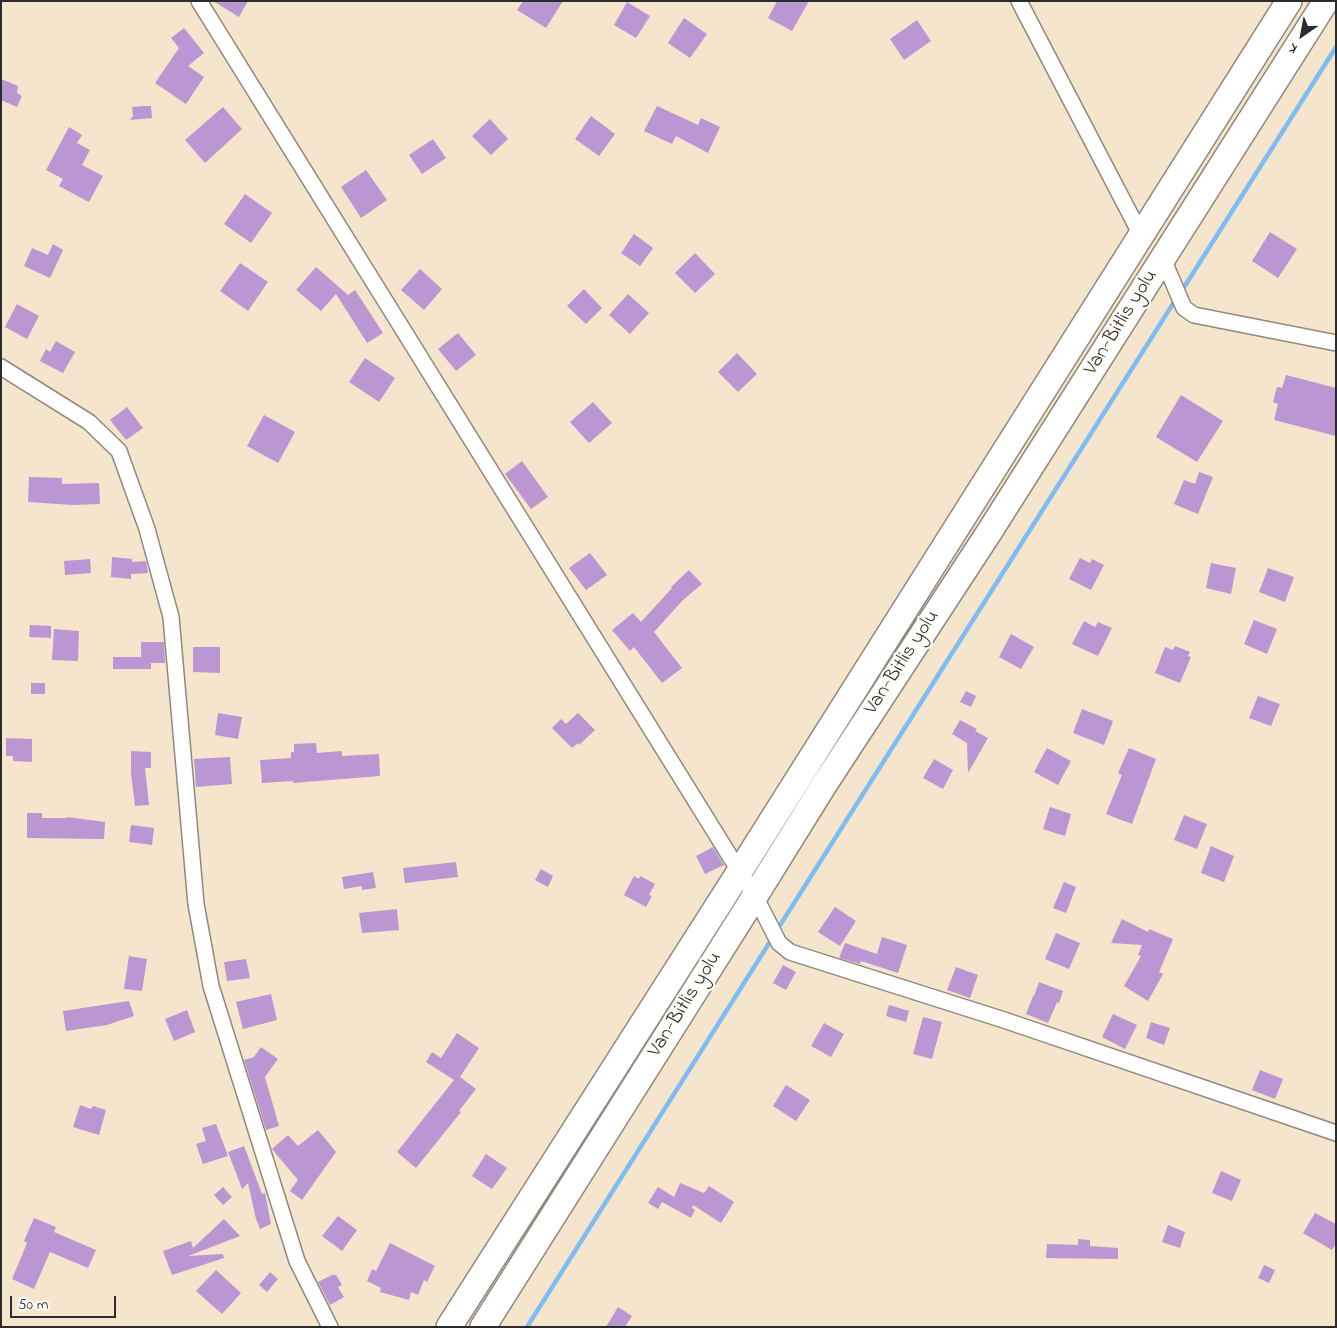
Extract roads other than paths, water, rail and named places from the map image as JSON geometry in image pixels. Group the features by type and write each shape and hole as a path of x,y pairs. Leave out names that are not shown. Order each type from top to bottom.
{"highway":[{"name":"Van-Bitlis yolu","path":"449,1327 740,871 1289,1"},
{"name":"Van-Bitlis yolu","path":"483,1327 824,785 988,534 1326,1"}],"street":[{"path":"199,1 740,871 785,948 1336,1133"},
{"path":"1019,1 1140,235"},
{"path":"1163,259 1189,312 1336,343"},
{"path":"1,368 89,422 119,451 148,529 171,617 196,904 210,986 296,1261 330,1327"}],"waterway":[{"path":"1181,292 1336,47"},
{"path":"777,930 1176,299"},
{"path":"527,1327 773,937"}]}
